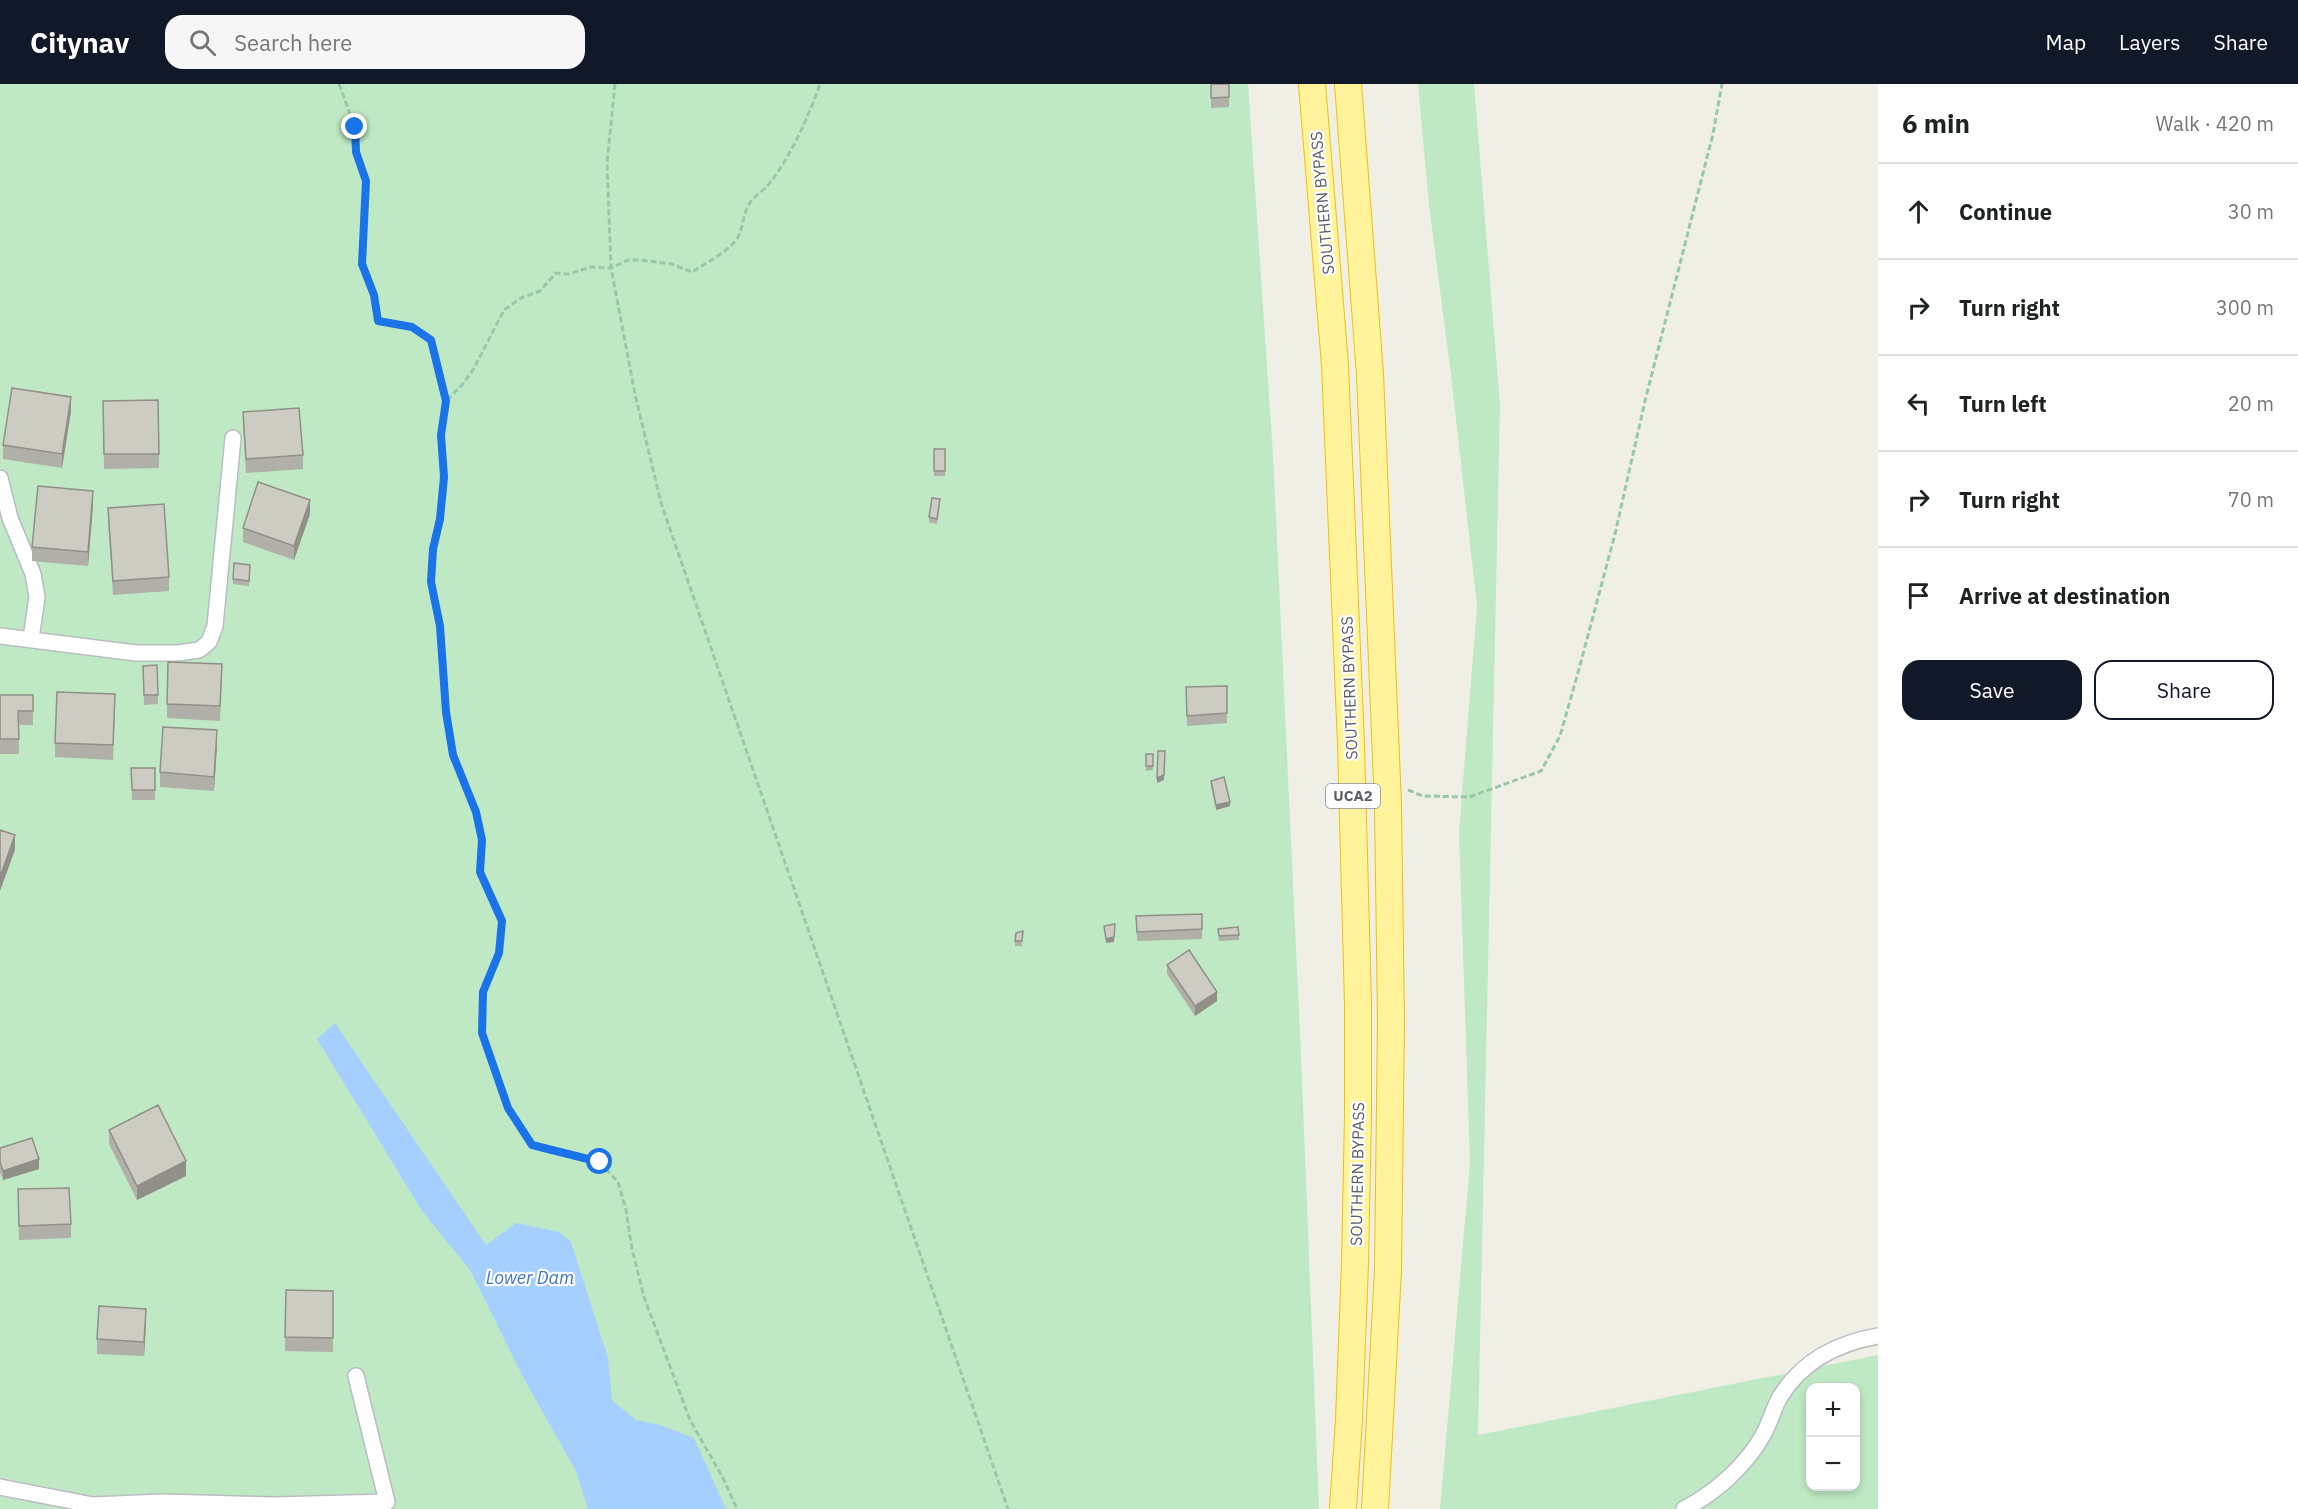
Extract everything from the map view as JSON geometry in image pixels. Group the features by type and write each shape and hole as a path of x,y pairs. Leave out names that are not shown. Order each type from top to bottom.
{"highway":[{"name":"SOUTHERN BYPASS","path":"1312,84 1335,376 1351,744 1357,971 1358,1116 1355,1264 1350,1420 1343,1509"},
{"name":"SOUTHERN BYPASS","path":"1348,84 1370,374 1387,783 1391,1021 1388,1270 1375,1509"}],"street":[{"path":"0,636 136,653 178,653 198,650 209,642 215,626 233,438"},
{"path":"0,478 10,518 33,574 37,597 31,639"},
{"path":"1684,1509 1728,1480 1762,1437 1780,1397 1807,1364 1829,1351 1860,1339 1878,1336"},
{"path":"0,1487 96,1507 161,1502 388,1505 356,1376"}],"path":[{"path":"339,84 355,127 356,152 366,181 362,264 374,295 378,321 412,327 431,340 446,401 441,435 444,477 440,519 433,549 431,582 440,626 446,712 453,755 476,812 482,840 480,872 502,921 499,953 483,992 482,1033 508,1108 532,1145 600,1162 618,1182 627,1210 632,1249 644,1297 690,1420 723,1478 737,1509"},
{"path":"615,84 607,163 611,268 635,394 661,503 1008,1509"},
{"path":"446,401 473,370 504,310 521,298 540,291 556,273 568,274 592,267 611,268 628,260 672,264 692,272 714,258 738,238 750,202 769,184 784,161 820,84"},
{"path":"1387,783 1423,796 1469,797 1541,771 1560,736 1612,545 1645,401 1713,134 1722,84"}],"green space":[{"path":"0,84 1248,84 1273,455 1301,1055 1319,1509 0,1509"},
{"path":"1418,84 1474,84 1500,405 1478,1435 1878,1355 1878,1509 1440,1509 1470,1163 1459,832 1477,606 1429,205"}],"water":[{"name":"Lower Dam","path":"335,1023 486,1245 516,1223 559,1232 571,1242 608,1358 612,1400 636,1420 660,1425 694,1438 726,1509 588,1509 575,1469 524,1379 470,1270 422,1211 317,1039"}],"building":[{"path":"1211,84 1229,84 1229,97 1211,98"},
{"path":"12,388 71,397 62,454 3,445"},
{"path":"158,400 159,454 104,454 103,401"},
{"path":"299,408 303,455 246,459 243,412"},
{"path":"934,449 945,449 945,471 934,471"},
{"path":"258,482 310,500 294,546 243,528"},
{"path":"38,486 93,491 88,552 32,547"},
{"path":"932,498 940,499 937,519 929,517"},
{"path":"164,504 169,577 113,581 108,508"},
{"path":"234,563 250,565 249,581 233,579"},
{"path":"168,662 222,664 220,706 167,704"},
{"path":"157,665 158,695 144,695 143,666"},
{"path":"1227,686 1227,713 1187,716 1186,687"},
{"path":"57,692 115,694 113,745 55,743"},
{"path":"0,695 33,695 33,711 18,711 19,739 0,739"},
{"path":"163,727 217,730 214,777 160,772"},
{"path":"1158,751 1165,751 1164,775 1157,778"},
{"path":"1146,754 1153,754 1153,766 1146,766"},
{"path":"131,768 155,768 155,790 132,790"},
{"path":"1224,777 1230,802 1216,805 1211,781"},
{"path":"0,830 15,835 0,877"},
{"path":"1202,914 1202,929 1137,932 1136,916"},
{"path":"1115,924 1114,937 1106,939 1104,926"},
{"path":"1238,927 1239,935 1219,936 1218,929"},
{"path":"1023,931 1022,941 1015,941 1016,933"},
{"path":"1189,950 1217,992 1195,1006 1167,965"},
{"path":"158,1105 186,1161 137,1186 109,1130"},
{"path":"32,1138 39,1159 3,1171 0,1162 0,1148"},
{"path":"69,1188 71,1224 19,1226 18,1189"},
{"path":"286,1290 333,1291 333,1338 285,1337"},
{"path":"99,1306 146,1309 144,1342 97,1339"}],"route":[{"path":"355,127 356,152 366,181 362,264 374,295 378,321 412,327 431,340 446,401 441,435 444,477 440,519 433,549 431,582 440,626 442,675 453,755 476,812 482,840 480,872 502,921 499,953 483,992 482,1033 508,1108 532,1145 600,1162"}]}
